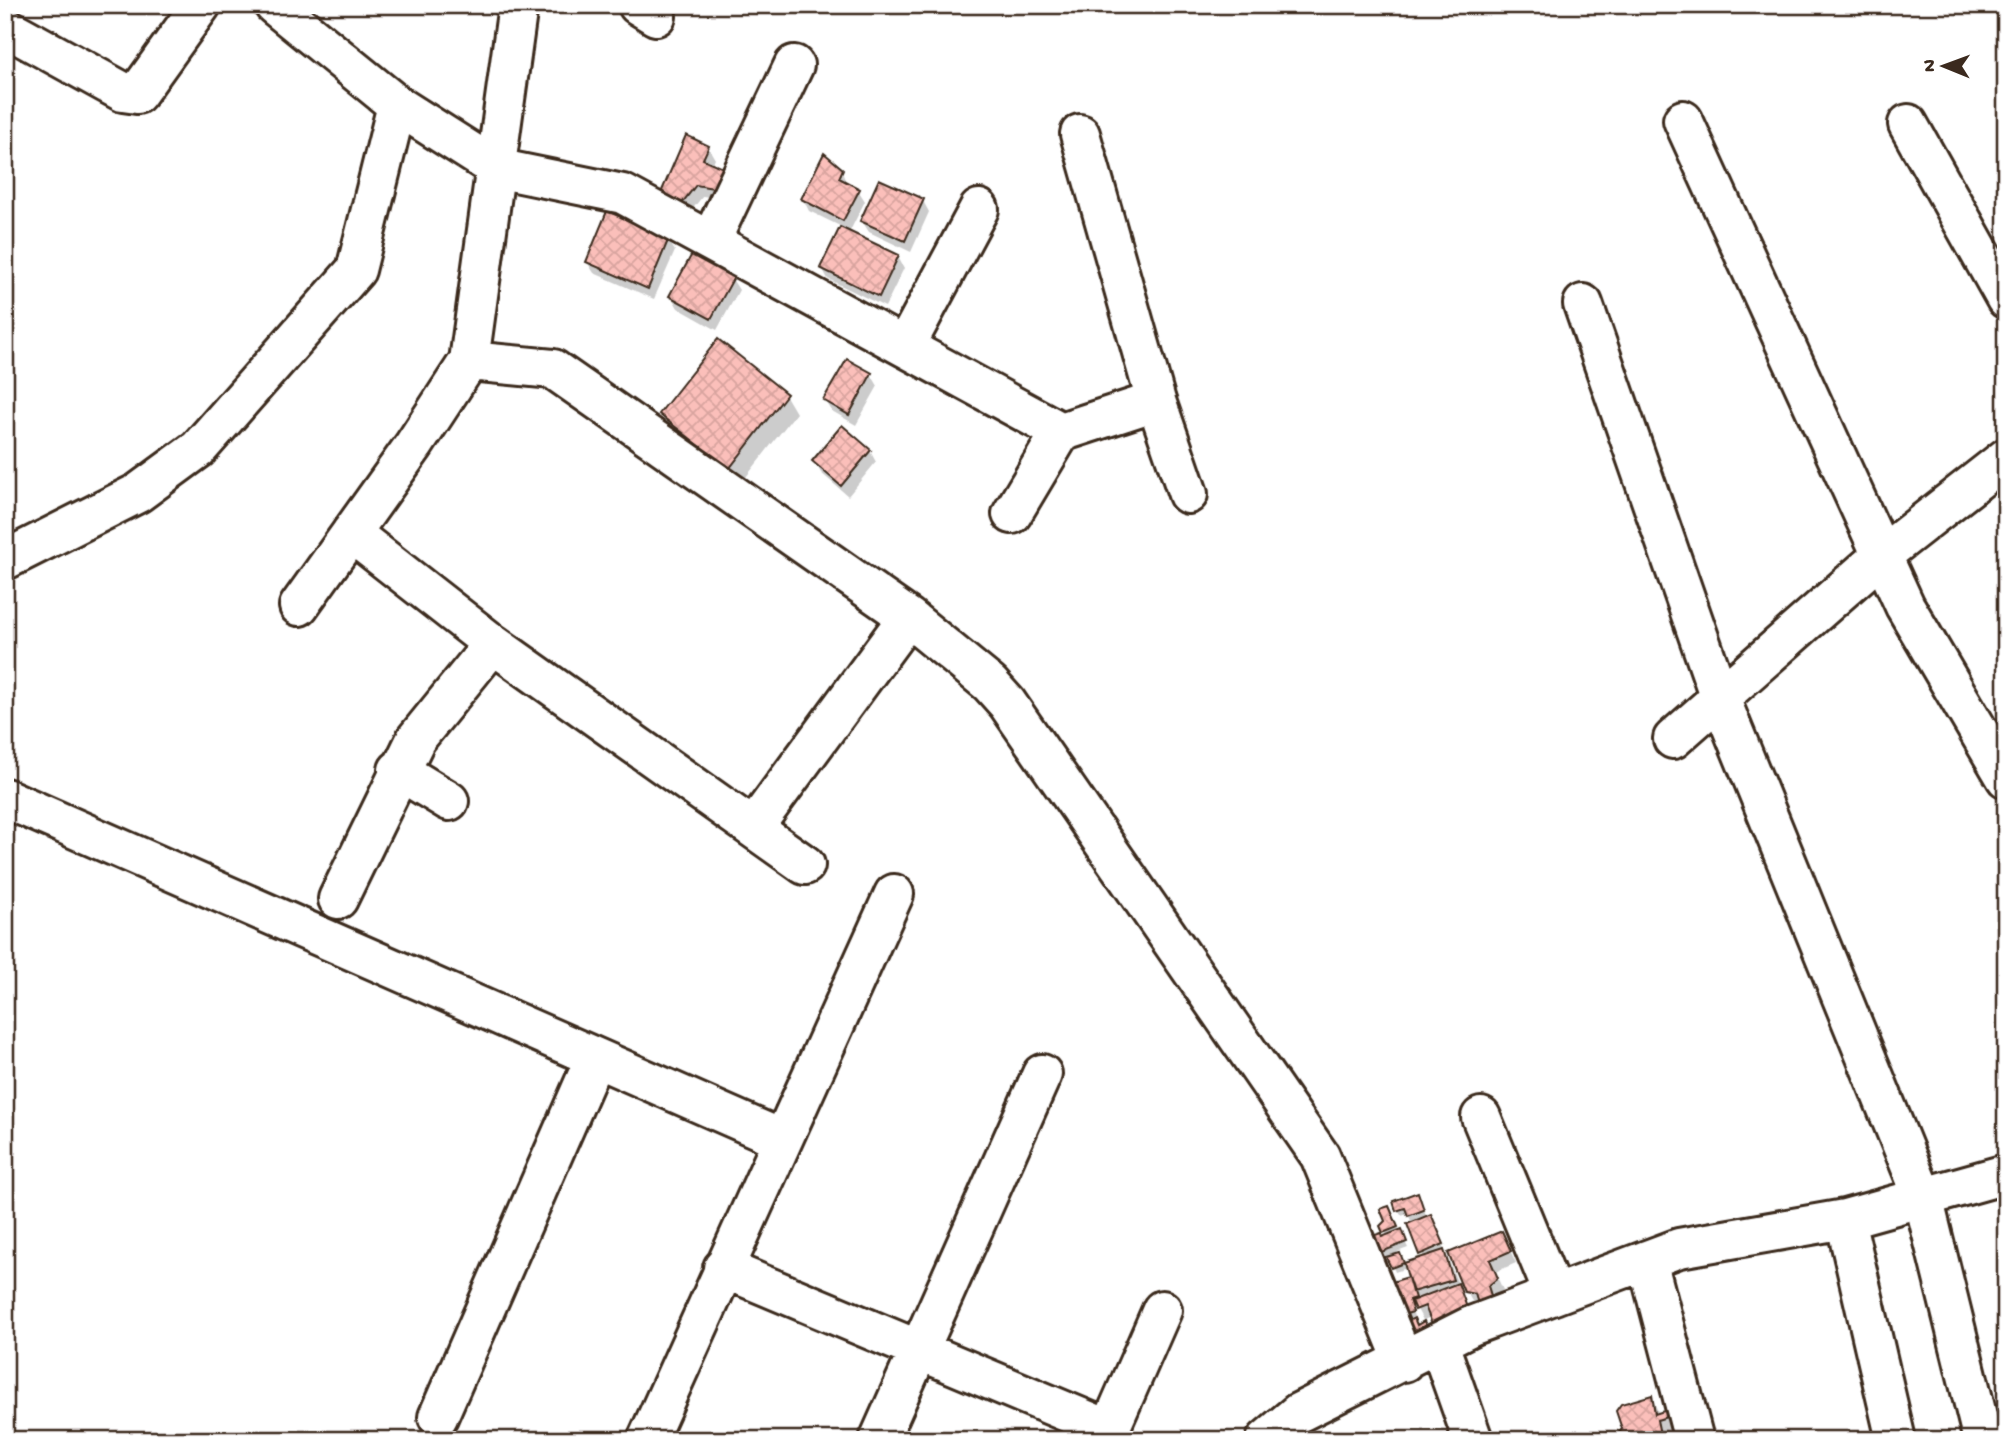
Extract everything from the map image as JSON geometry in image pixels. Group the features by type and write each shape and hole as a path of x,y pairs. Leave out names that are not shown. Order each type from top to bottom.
{"street":[{"path":"5,27 123,92 137,94 201,5"},
{"path":"274,5 397,105 496,168 623,194 1060,432"},
{"path":"299,606 414,445 469,361 518,5"},
{"path":"711,240 793,65"},
{"path":"5,560 138,493 198,449 356,270 397,105"},
{"path":"1682,120 1905,606 2006,778"},
{"path":"1908,124 2006,299"},
{"path":"1080,134 1156,401 1188,494"},
{"path":"905,347 979,209"},
{"path":"1583,304 1720,698 1923,1197 1983,1440"},
{"path":"469,361 553,369 908,617 989,684 1007,703 1320,1156 1404,1362"},
{"path":"1012,514 1060,432 1156,401"},
{"path":"1673,739 1881,556 2006,458"},
{"path":"351,533 492,644 805,865"},
{"path":"753,828 908,617"},
{"path":"338,899 398,770 416,739 492,644"},
{"path":"398,770 449,801"},
{"path":"5,798 781,1139"},
{"path":"647,1440 894,894"},
{"path":"438,1417 595,1058"},
{"path":"879,1440 1042,1074"},
{"path":"1481,1117 1554,1295"},
{"path":"1266,1440 1304,1426 1404,1362 1471,1326 1679,1248 1845,1219 2006,1174"},
{"path":"1845,1219 1896,1440"},
{"path":"1647,1260 1694,1440"},
{"path":"723,1268 919,1350 1108,1435 1162,1310"},
{"path":"1439,1344 1473,1440"}],"building":[{"path":"686,135 709,146 703,159 730,171 713,188 696,185 679,207 661,193"},
{"path":"824,153 843,169 839,178 860,189 843,221 801,199"},
{"path":"879,179 924,199 905,241 860,221"},
{"path":"607,211 669,238 648,289 586,262"},
{"path":"840,227 899,255 879,297 820,268"},
{"path":"692,254 734,277 711,319 669,296"},
{"path":"718,339 787,394 729,469 659,414"},
{"path":"847,359 872,373 849,415 823,400"},
{"path":"842,425 871,450 841,486 812,461"},
{"path":"1418,1192 1424,1210 1408,1216 1405,1208 1396,1211 1393,1201"},
{"path":"1389,1206 1398,1227 1383,1233 1380,1226 1385,1221 1380,1209"},
{"path":"1431,1214 1444,1244 1419,1255 1407,1224"},
{"path":"1402,1229 1407,1242 1379,1253 1372,1236 1381,1233 1382,1237"},
{"path":"1502,1231 1511,1251 1490,1260 1498,1278 1488,1286 1493,1302 1479,1307 1475,1294 1464,1292 1448,1253"},
{"path":"1444,1250 1453,1280 1412,1292 1404,1263"},
{"path":"1400,1253 1404,1263 1391,1268 1386,1257"},
{"path":"1408,1277 1415,1298 1409,1300 1413,1312 1395,1317 1392,1282"},
{"path":"1458,1283 1470,1316 1434,1329 1425,1306 1415,1310 1411,1301"},
{"path":"1414,1318 1417,1325 1424,1321 1430,1334 1412,1342 1404,1323"},
{"path":"1652,1395 1655,1414 1667,1410 1667,1417 1657,1420 1661,1439 1620,1440 1618,1434 1622,1429 1616,1411 1621,1404"}]}
